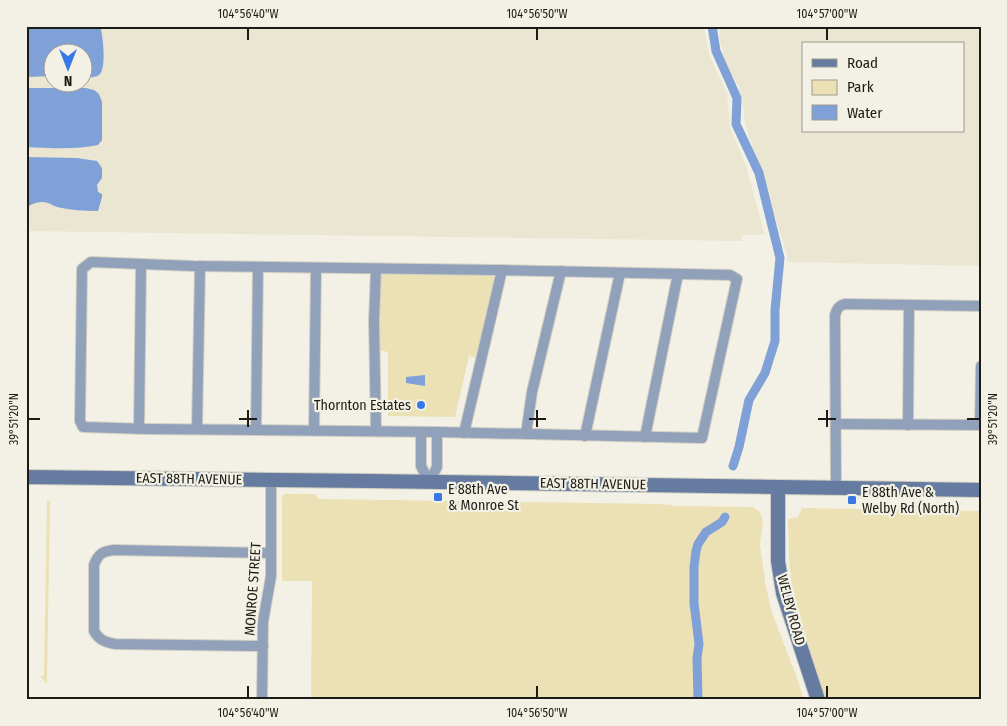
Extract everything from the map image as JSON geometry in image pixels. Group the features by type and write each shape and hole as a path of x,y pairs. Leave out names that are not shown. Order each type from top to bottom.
{"main road":[{"name":"EAST 88TH AVENUE","path":"26,477 981,490"},
{"name":"WELBY ROAD","path":"778,488 777,543 780,577 787,607 818,700"}],"street":[{"path":"91,262 200,266 730,275 737,279 702,438 83,427 80,422 82,269 91,262"},
{"path":"139,429 141,264"},
{"path":"197,430 200,266"},
{"path":"256,430 258,267"},
{"path":"314,430 316,268"},
{"path":"376,269 374,321 376,431"},
{"path":"464,433 502,270"},
{"path":"526,434 532,392 561,271"},
{"path":"585,436 620,273"},
{"path":"645,437 678,274"},
{"path":"836,488 836,310 840,305 845,304 981,306"},
{"path":"908,425 909,305"},
{"path":"836,424 980,425 981,366"},
{"path":"429,482 437,467 437,432"},
{"path":"421,433 421,466 429,482"},
{"name":"MONROE STREET","path":"262,700 263,622 270,584 271,480"},
{"path":"263,646 115,644 106,642 94,631 94,565 96,558 102,553 114,550 271,553"}],"shaded area":[{"path":"26,26 704,26 709,55 727,93 730,128 745,163 765,235 742,235 742,241 26,231"},
{"path":"719,26 981,26 981,266 787,262 787,255 745,124 739,87 726,65 720,41"}],"green space":[{"path":"385,273 490,275 495,279 477,358 469,356 455,417 388,416 388,352 379,350 380,278"},
{"path":"284,494 315,494 319,499 753,507 760,512 763,520 760,545 772,613 804,700 311,700 312,581 282,581 282,497"},
{"path":"47,501 50,501 47,684 40,676 44,675"},
{"path":"802,508 981,511 981,700 825,700 791,579 788,519 798,517"}],"water":[{"path":"26,26 100,26 104,52 103,66 99,75 92,77 92,42 42,42 42,76 26,77"},
{"path":"26,88 42,88 42,92 92,92 92,90 99,94 102,102 102,140 98,145 81,148 26,147"},
{"path":"26,157 77,158 97,161 102,168 102,178 97,185 98,192 102,194 98,211 67,209 42,202 26,207"},
{"path":"425,375 425,386 406,383 406,377"}],"waterway":[{"path":"712,26 716,51 737,98 736,124 759,173 780,258 775,310 775,341 765,373 749,400 733,466"},
{"path":"698,700 697,658 699,644 694,603 696,551 706,532 722,522 725,517"}],"place":[{"name":"Thornton Estates","path":"421,405"},
{"name":"E 88th Ave & Monroe St","path":"438,497"},
{"name":"E 88th Ave & Welby Rd (North)","path":"852,500"}]}
